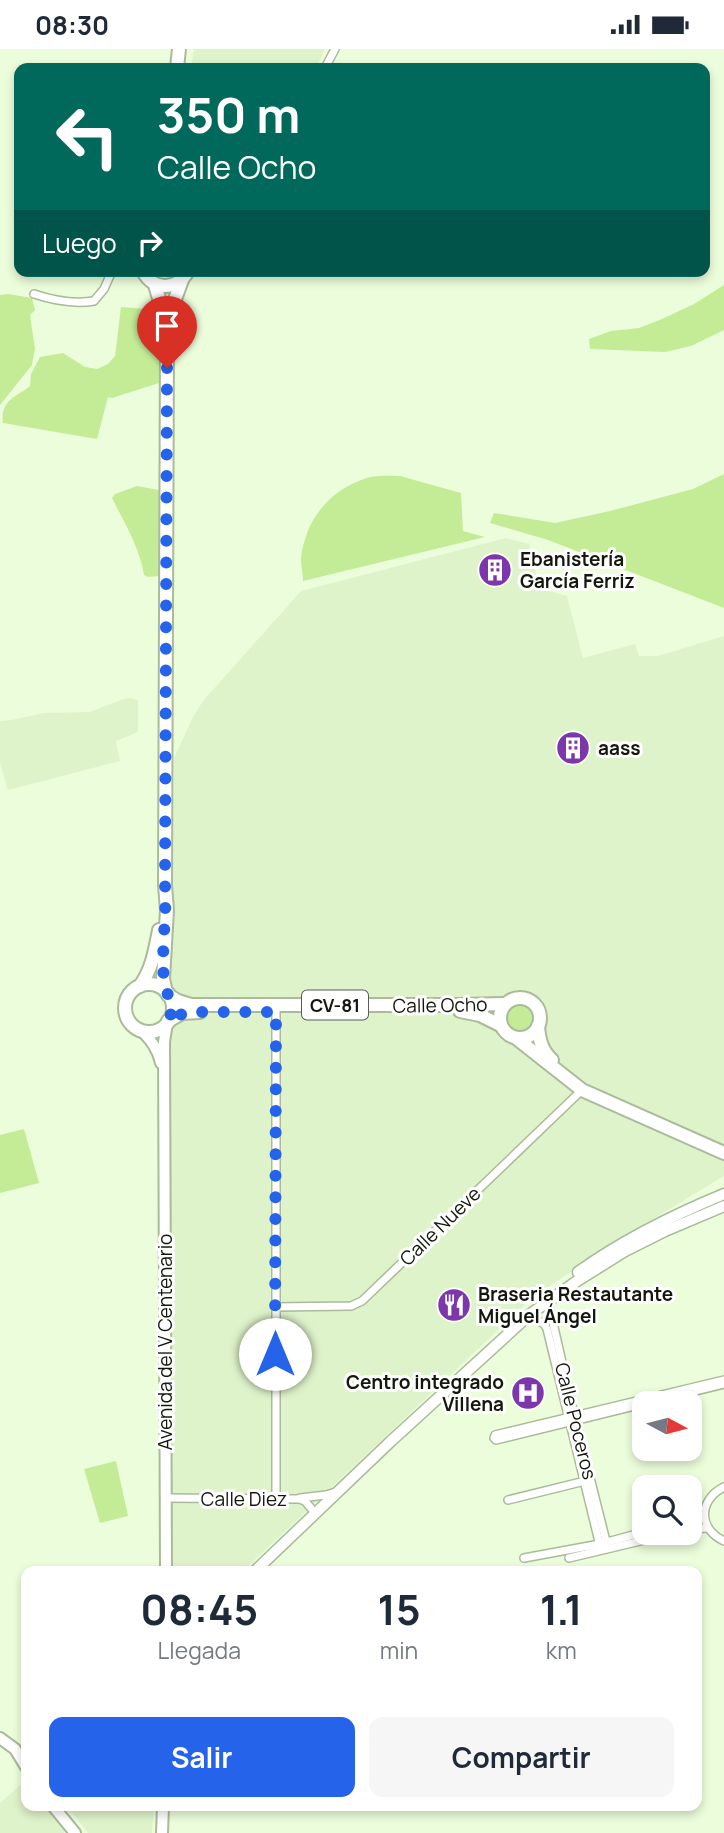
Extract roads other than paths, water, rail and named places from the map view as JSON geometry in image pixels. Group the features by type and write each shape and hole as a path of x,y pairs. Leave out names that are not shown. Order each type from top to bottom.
{"main road":[{"path":"147,277 155,285 169,287 184,277"},
{"path":"167,342 174,302 185,277"},
{"path":"155,285 167,342 167,910 163,979 172,1005 168,1022"},
{"path":"141,1030 130,1022 125,1009 129,995 140,986 150,969 155,953 165,885"},
{"name":"CV-81","path":"140,986 154,985 167,993"},
{"name":"Calle Ocho","path":"167,993 178,1001 191,1005 505,1003"},
{"name":"CV-81","path":"505,1003 521,997 533,1002 539,1011 540,1043 547,1055 583,1083 724,1147"},
{"path":"500,1025 500,1013 505,1003"},
{"name":"Calle Ocho","path":"168,1022 186,1012 458,1011 480,1015 500,1025"},
{"name":"CV-81","path":"141,1030 153,1031 168,1022"},
{"name":"Avenida del V Centenario","path":"166,1566 164,1042 168,1022"},
{"name":"CV-81","path":"500,1025 506,1034 516,1038 582,1090 724,1153"},
{"path":"516,1038 529,1036 538,1026"},
{"name":"Avenida del V Centenario","path":"141,1030 159,1054 165,1112"},
{"path":"0,1738 15,1749 21,1759"},
{"path":"57,1811 75,1833"},
{"path":"162,1833 163,1811"}],"street":[{"path":"34,294 83,303 94,301 109,277"},
{"path":"276,1012 276,1499"},
{"name":"Calle Nueve","path":"275,1307 351,1306 362,1301 582,1090"},
{"path":"260,1566 460,1370 548,1294 639,1234 724,1194"},
{"path":"411,1421 548,1301 625,1251 724,1206"},
{"name":"Calle Poceros","path":"548,1301 602,1545"},
{"name":"Calle Poceros","path":"529,1315 544,1324 547,1329 573,1419 585,1481 602,1545"},
{"path":"573,1419 495,1435 494,1438 496,1440 724,1382"},
{"path":"508,1500 585,1481"},
{"path":"723,1487 709,1498 705,1514 708,1528 724,1541"},
{"path":"299,1499 340,1490"},
{"name":"Calle Diez","path":"166,1498 299,1499 305,1501 316,1513"},
{"path":"702,1528 708,1528"},
{"path":"569,1558 632,1536"},
{"path":"524,1558 632,1540"}],"place":[{"name":"Ebanistería García Ferriz","path":"495,570"},
{"name":"aass","path":"573,748"},
{"name":"Braseria Restautante Miguel Ángel","path":"454,1305"},
{"name":"Centro integrado Villena","path":"528,1393"}]}
